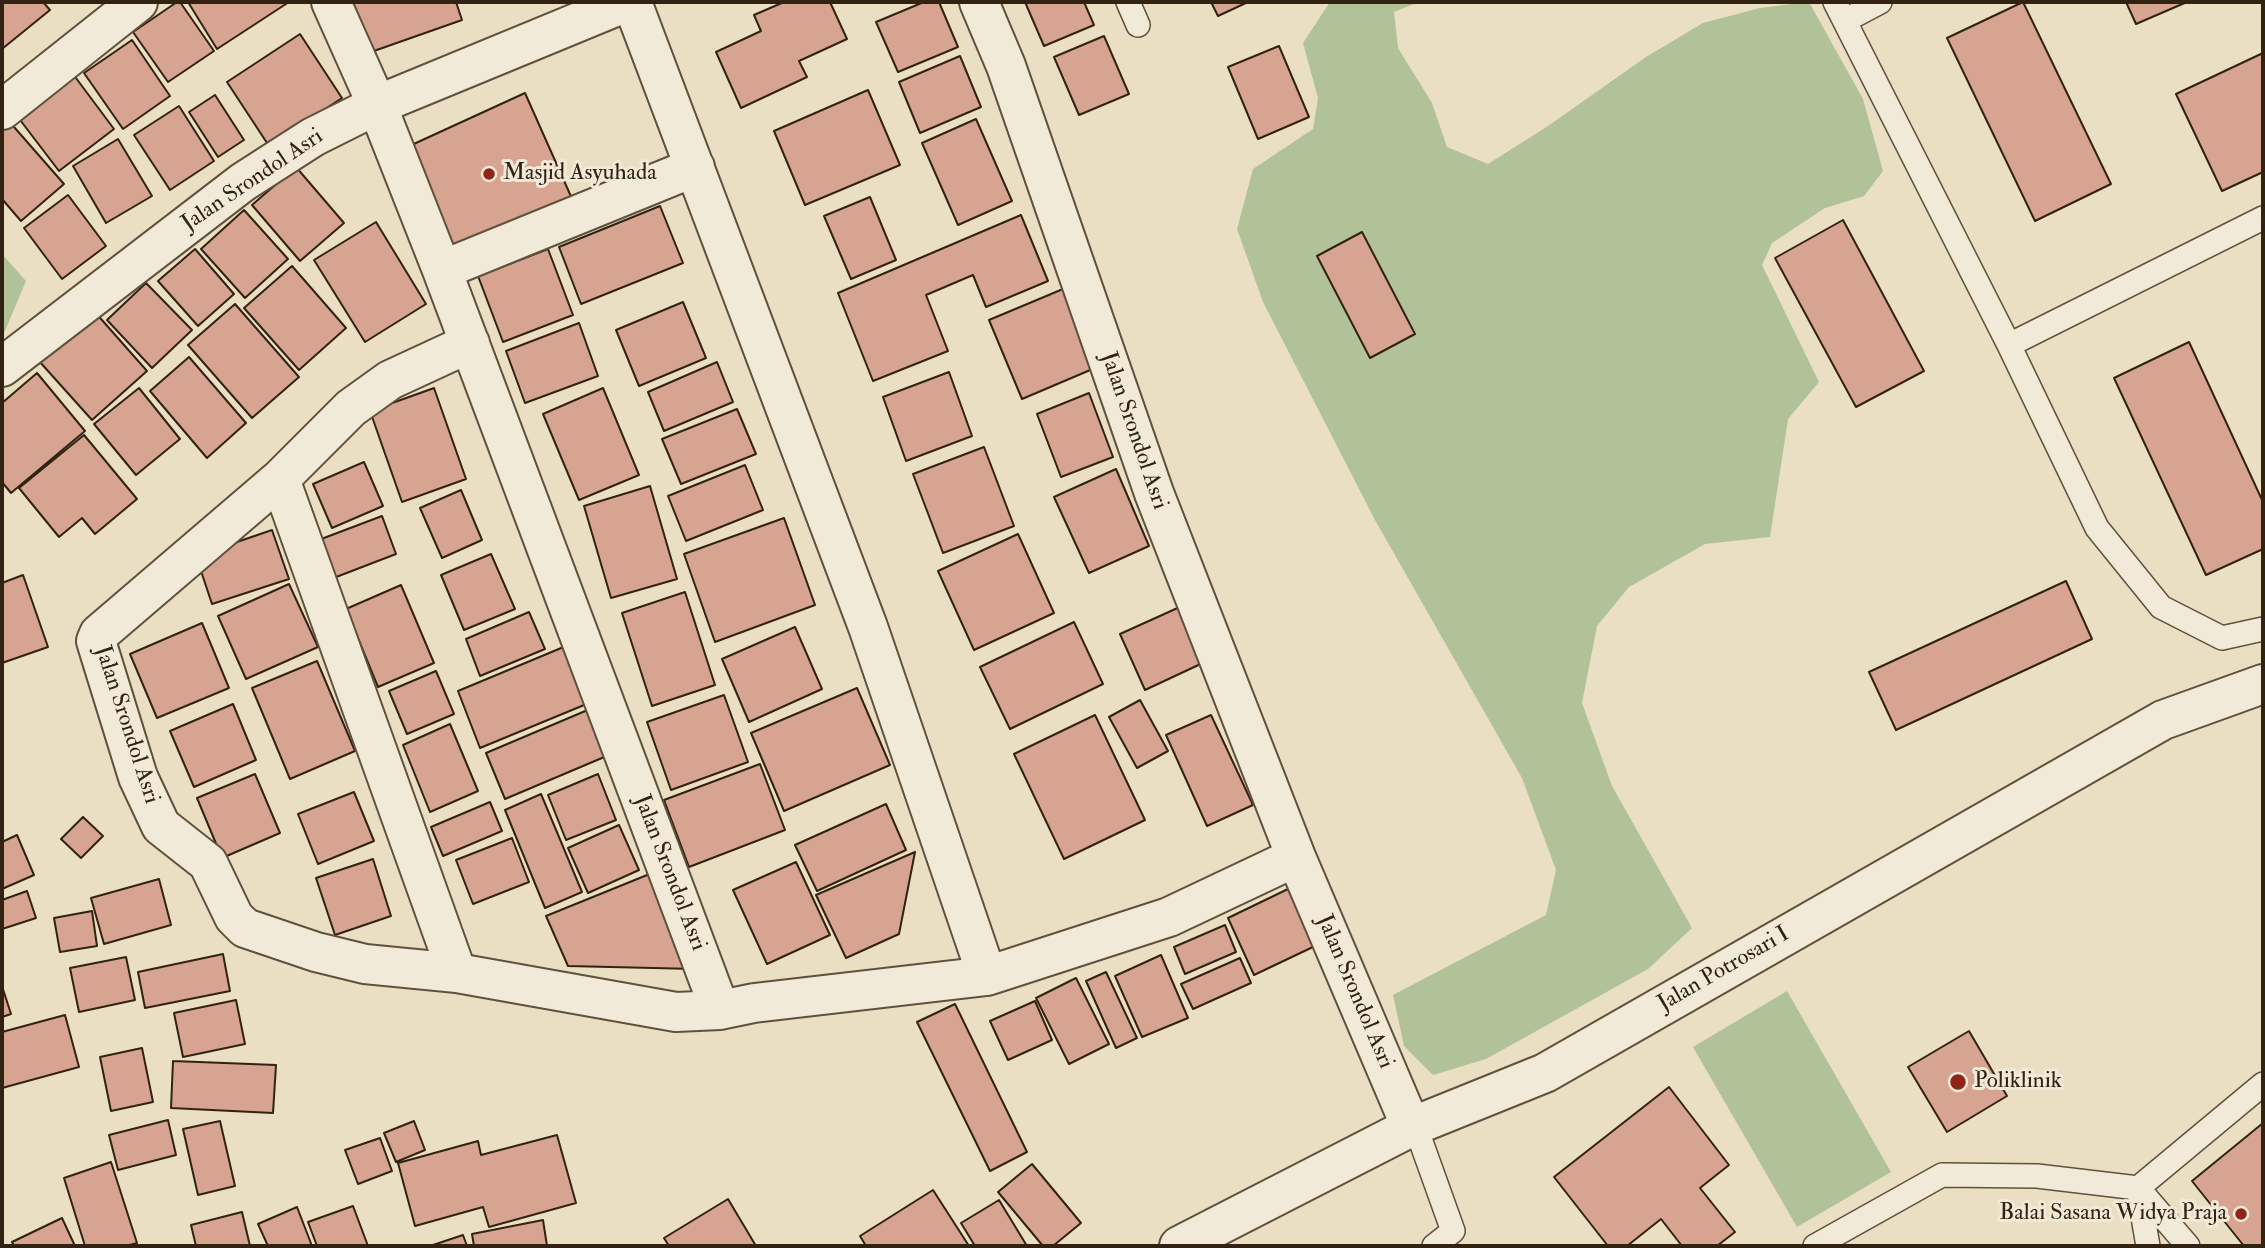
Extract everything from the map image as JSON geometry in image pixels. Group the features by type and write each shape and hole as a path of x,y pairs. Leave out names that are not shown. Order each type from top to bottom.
{"street":[{"path":"2,110 138,2"},
{"name":"Jalan Srondol Asri","path":"331,2 376,105 442,270 720,1010"},
{"name":"Jalan Srondol Asri","path":"2,367 243,182 313,137 376,105 630,2 868,627 987,976"},
{"name":"Jalan Srondol Asri","path":"979,2 1006,66 1154,493 1296,856 1413,1126"},
{"path":"442,270 695,167"},
{"name":"Jalan Srondol Asri","path":"470,343 427,361 380,387 351,408 280,479 99,634 96,641 138,777 161,826 208,863 234,917 245,928 316,952 365,964 457,973 676,1012 720,1010 754,1003 987,976 1169,917 1296,856"},
{"path":"280,479 457,973"},
{"name":"Jalan Potrosari I","path":"1179,1246 1413,1126 1545,1073 2163,720 2263,684"}],"lane":[{"path":"1128,2 1138,24"},
{"path":"1880,2 1841,11 2097,528 2161,607 2222,638 2263,629"},
{"path":"2008,345 2263,218"},
{"path":"2138,1188 2263,1084"},
{"path":"1413,1126 1453,1231 1434,1246"},
{"path":"1815,1246 1942,1175 2037,1177 2138,1188 2188,1246"},
{"path":"2138,1188 2148,1246"}],"green space":[{"path":"1330,2 1419,2 1394,12 1398,48 1432,103 1447,147 1488,164 1548,126 1646,57 1703,23 1760,8 1809,2 1863,99 1883,171 1864,196 1825,208 1772,243 1762,265 1819,382 1788,419 1770,537 1705,544 1629,587 1597,626 1582,703 1612,786 1692,928 1648,969 1486,1059 1433,1075 1404,1046 1393,995 1546,915 1556,870 1522,778 1375,520 1263,302 1237,229 1253,169 1313,129 1318,98 1303,43"},
{"path":"2,254 26,281 2,338"},
{"path":"1787,991 1891,1172 1797,1227 1693,1047"}],"building":[{"path":"2,2 43,2 50,10 2,49"},
{"path":"180,2 214,51 168,82 133,32"},
{"path":"188,2 289,2 217,49"},
{"path":"353,2 456,2 462,20 371,52"},
{"path":"784,2 830,2 847,39 799,61 807,77 741,108 716,52 761,31 754,15"},
{"path":"924,2 939,2 958,47 898,72 876,22"},
{"path":"1025,2 1084,2 1094,25 1044,46"},
{"path":"1211,2 1248,2 1218,16"},
{"path":"2023,2 2111,184 2035,221 1947,38"},
{"path":"2126,2 2187,2 2136,24"},
{"path":"300,34 342,98 269,146 227,82"},
{"path":"1104,36 1129,94 1079,115 1054,57"},
{"path":"132,40 170,96 123,129 84,73"},
{"path":"1279,46 1309,117 1258,139 1228,67"},
{"path":"2263,53 2263,172 2222,191 2176,94"},
{"path":"960,56 981,107 920,133 899,82"},
{"path":"70,70 114,129 59,171 14,112"},
{"path":"868,90 900,165 805,205 774,131"},
{"name":"Masjid Asyuhada","path":"525,93 573,201 454,256 405,148"},
{"path":"215,95 244,140 218,157 189,112"},
{"path":"179,106 214,161 170,190 134,135"},
{"path":"7,119 64,184 21,221 2,199 2,123"},
{"path":"976,119 1012,201 958,225 922,143"},
{"path":"118,139 152,196 106,223 73,166"},
{"path":"296,167 344,223 300,261 252,205"},
{"path":"68,195 106,246 62,279 24,228"},
{"path":"870,197 896,260 851,279 824,216"},
{"path":"660,206 683,263 581,304 559,247"},
{"path":"244,210 288,259 245,298 201,249"},
{"path":"1021,215 1048,281 986,307 973,275 926,295 948,351 873,381 838,293"},
{"path":"1843,220 1924,371 1856,407 1775,258"},
{"path":"376,222 426,304 365,342 314,260"},
{"path":"1362,232 1415,334 1370,358 1317,256"},
{"path":"195,249 234,294 198,326 158,281"},
{"path":"548,249 573,315 503,342 478,276"},
{"path":"292,266 346,328 299,370 244,308"},
{"path":"146,283 192,330 152,368 107,320"},
{"path":"1063,289 1095,368 1022,399 989,320"},
{"path":"683,302 706,358 639,386 616,330"},
{"path":"235,304 299,377 252,418 188,345"},
{"path":"94,311 147,371 92,420 39,361"},
{"path":"579,323 598,376 525,403 506,351"},
{"path":"2189,342 2263,502 2263,549 2206,575 2114,378"},
{"path":"189,357 246,423 207,458 150,391"},
{"path":"717,362 733,402 664,431 648,392"},
{"path":"949,372 972,436 906,461 883,397"},
{"path":"37,373 85,431 11,493 2,482 2,403"},
{"path":"139,388 180,439 136,475 94,424"},
{"path":"434,388 466,479 402,502 370,411"},
{"path":"603,388 639,475 579,500 543,414"},
{"path":"1089,393 1113,457 1061,477 1037,414"},
{"path":"737,409 756,454 681,484 662,439"},
{"path":"84,435 137,499 95,534 82,518 59,537 19,488"},
{"path":"984,447 1014,526 943,553 913,474"},
{"path":"364,462 383,506 332,528 313,484"},
{"path":"745,465 763,510 686,541 668,496"},
{"path":"1116,469 1149,546 1089,573 1054,497"},
{"path":"650,486 677,579 611,598 584,506"},
{"path":"461,490 482,540 442,558 420,508"},
{"path":"382,516 396,554 331,579 316,541"},
{"path":"784,518 815,605 715,642 684,554"},
{"path":"272,530 289,579 212,604 196,556"},
{"path":"1018,534 1054,613 974,650 938,571"},
{"path":"491,554 515,609 464,630 441,575"},
{"path":"23,575 48,647 2,663 2,583"},
{"path":"2066,581 2092,639 1896,730 1869,672"},
{"path":"289,584 318,647 246,679 218,616"},
{"path":"401,585 434,663 378,687 346,609"},
{"path":"685,592 715,685 652,706 622,613"},
{"path":"1182,606 1207,661 1145,690 1120,634"},
{"path":"529,612 545,649 480,676 466,639"},
{"path":"1074,622 1103,684 1010,729 980,667"},
{"path":"202,623 229,688 157,718 130,654"},
{"path":"795,627 822,689 749,722 722,659"},
{"path":"566,646 589,703 480,748 458,691"},
{"path":"317,661 355,751 290,779 252,688"},
{"path":"436,671 454,714 407,734 389,691"},
{"path":"857,688 890,765 784,811 751,733"},
{"path":"724,695 748,762 671,790 647,722"},
{"path":"1140,700 1168,751 1137,768 1109,717"},
{"path":"233,704 256,760 194,787 170,731"},
{"path":"590,709 609,755 505,799 486,753"},
{"path":"1095,715 1145,820 1064,859 1014,754"},
{"path":"1211,715 1253,805 1207,826 1166,735"},
{"path":"450,724 478,791 430,812 403,745"},
{"path":"760,764 785,830 689,867 664,800"},
{"path":"255,774 280,833 222,858 197,798"},
{"path":"598,774 616,820 566,840 548,795"},
{"path":"354,792 374,841 318,864 298,814"},
{"path":"541,794 582,892 545,908 505,810"},
{"path":"490,802 502,831 443,856 431,827"},
{"path":"886,804 906,850 817,891 795,845"},
{"path":"83,817 103,836 81,858 61,839"},
{"path":"619,825 639,870 588,893 568,848"},
{"path":"17,835 34,875 2,889 2,842"},
{"path":"512,838 529,882 473,904 456,860"},
{"path":"915,852 899,934 846,958 816,895"},
{"path":"373,859 391,916 335,935 316,878"},
{"path":"796,862 830,935 767,964 733,890"},
{"path":"657,871 696,969 568,966 546,916"},
{"path":"159,879 171,925 104,944 91,898"},
{"path":"1288,889 1315,946 1254,975 1228,918"},
{"path":"27,891 36,918 2,929 2,900"},
{"path":"92,911 97,946 60,952 54,918"},
{"path":"1225,925 1236,952 1185,974 1174,947"},
{"path":"223,954 230,991 145,1008 138,972"},
{"path":"1161,955 1188,1018 1142,1037 1115,976"},
{"path":"126,957 135,1000 79,1012 70,968"},
{"path":"1240,958 1251,983 1193,1009 1181,984"},
{"path":"1106,972 1137,1038 1116,1048 1086,981"},
{"path":"1076,978 1109,1044 1069,1064 1036,998"},
{"path":"2,986 11,1014 2,1017"},
{"path":"236,1000 245,1044 183,1057 174,1013"},
{"path":"1035,1001 1052,1040 1008,1060 990,1021"},
{"path":"955,1004 1027,1152 990,1171 917,1022"},
{"path":"65,1015 79,1067 2,1088 2,1032"},
{"name":"Poliklinik","path":"1969,1031 2007,1096 1947,1132 1908,1067"},
{"path":"142,1048 153,1102 111,1111 100,1057"},
{"path":"173,1061 276,1065 273,1113 171,1108"},
{"path":"1669,1087 1729,1165 1700,1188 1735,1232 1717,1246 1682,1246 1661,1219 1627,1246 1608,1246 1554,1177"},
{"path":"168,1120 176,1155 118,1170 109,1135"},
{"path":"220,1121 235,1186 198,1195 183,1129"},
{"path":"414,1121 425,1150 396,1162 384,1133"},
{"name":"Balai Sasana Widya Praja","path":"2263,1123 2263,1246 2244,1246 2192,1181"},
{"path":"557,1135 576,1203 489,1227 483,1207 415,1226 398,1163 478,1141 481,1155"},
{"path":"380,1138 392,1171 358,1184 345,1150"},
{"path":"111,1162 137,1243 126,1246 85,1246 64,1178"},
{"path":"1032,1164 1081,1223 1053,1246 1043,1246 998,1192"},
{"path":"933,1190 969,1246 866,1246 860,1236"},
{"path":"728,1199 756,1246 669,1246 664,1238"},
{"path":"999,1200 1027,1246 975,1246 961,1223"},
{"path":"353,1206 368,1246 317,1246 308,1222"},
{"path":"297,1207 312,1246 268,1246 258,1224"},
{"path":"242,1212 250,1246 196,1246 191,1225"},
{"path":"62,1218 75,1246 14,1246 12,1242"},
{"path":"543,1220 547,1246 474,1246 472,1234"},
{"path":"463,1235 467,1246 433,1245"}],"place":[{"name":"Masjid Asyuhada","path":"489,174"},
{"name":"Poliklinik","path":"1958,1082"},
{"name":"Balai Sasana Widya Praja","path":"2241,1214"}]}
